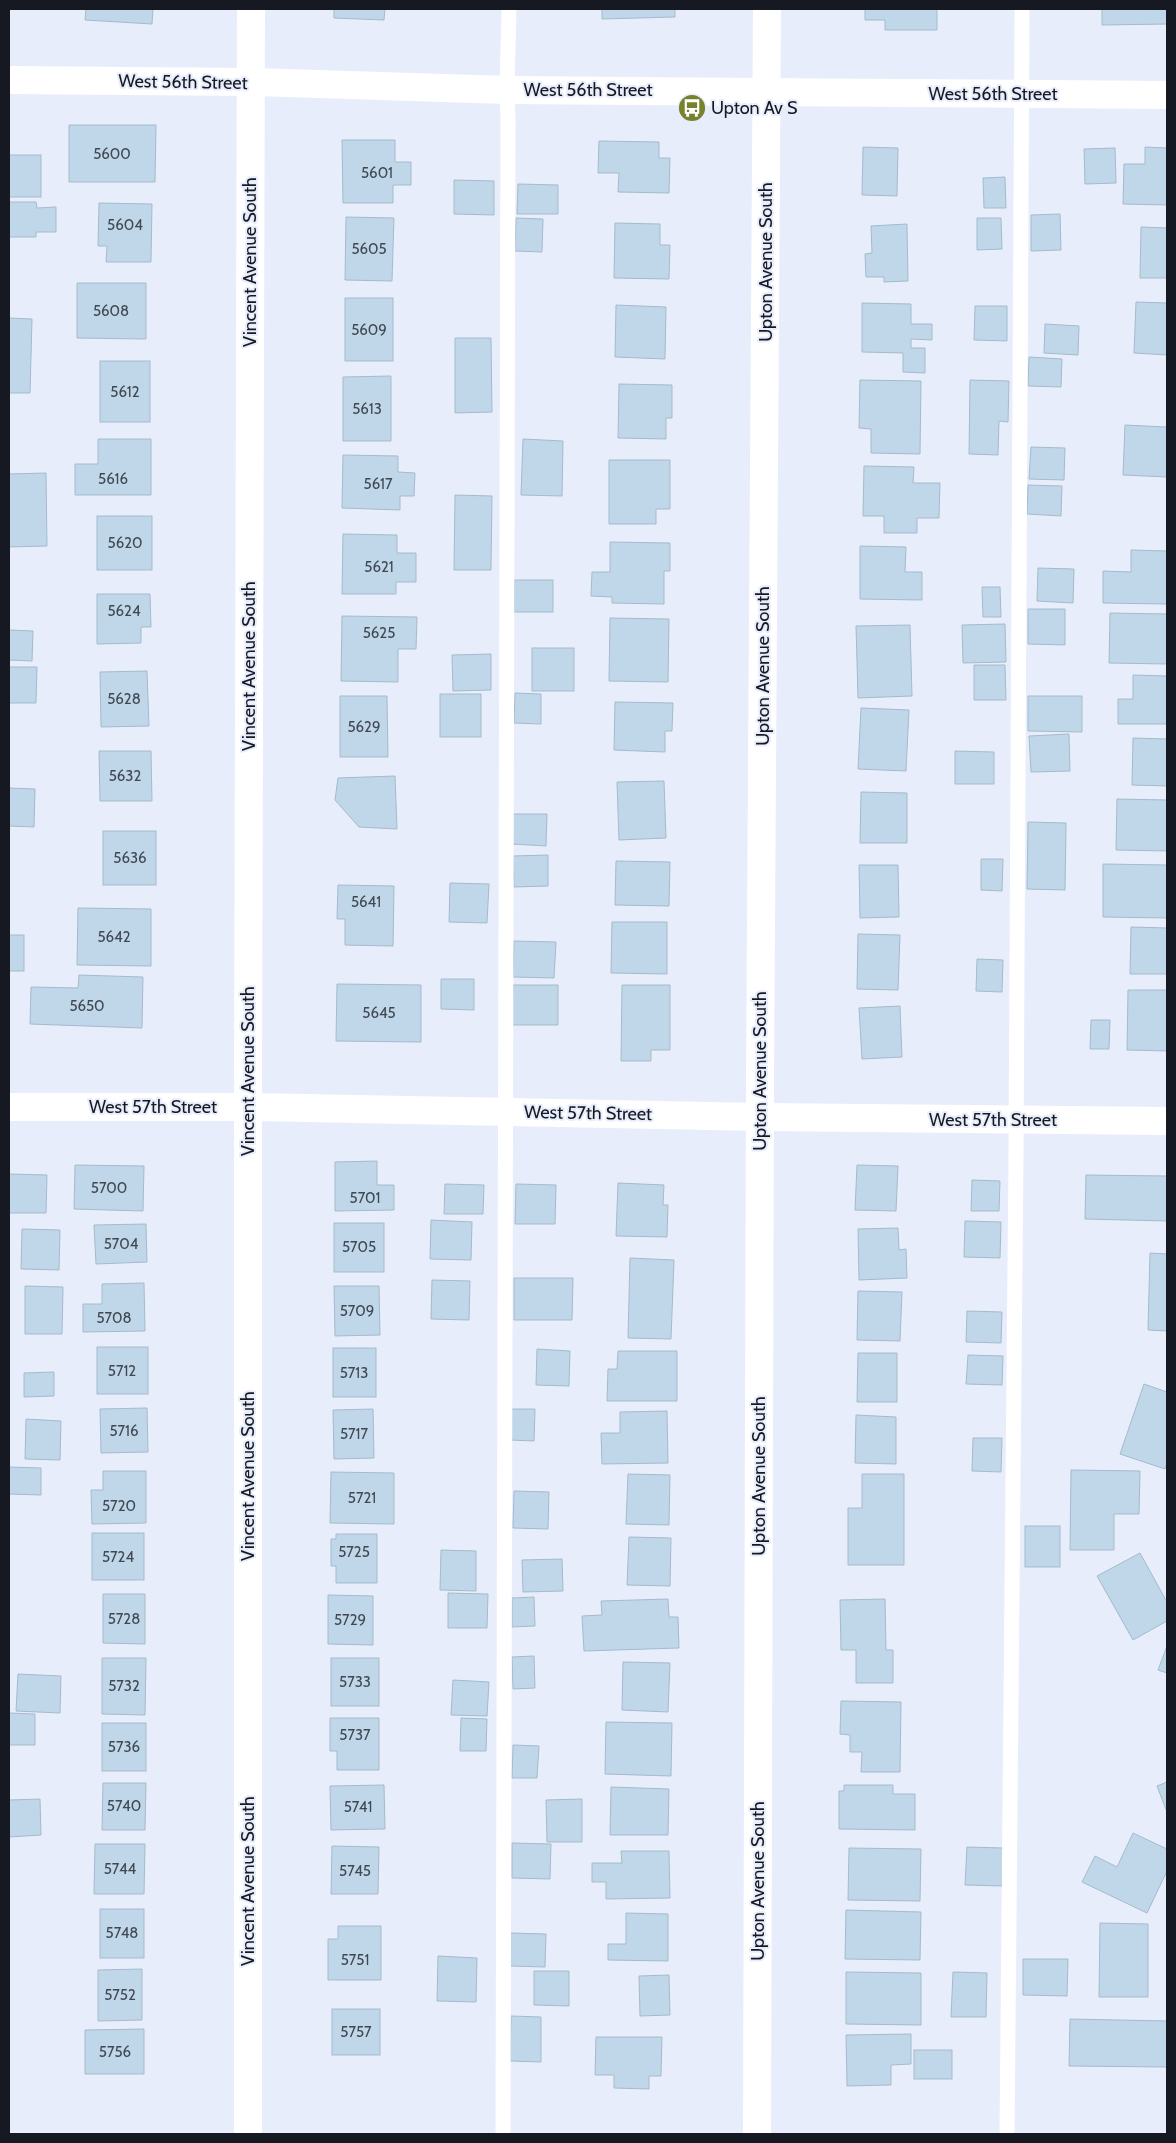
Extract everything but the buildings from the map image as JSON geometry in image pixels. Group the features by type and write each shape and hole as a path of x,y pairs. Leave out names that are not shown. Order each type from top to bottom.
{"street":[{"name":"Vincent Avenue South","path":"248,2134 251,9"},
{"name":"Upton Avenue South","path":"757,2134 760,1117 767,9"},
{"name":"West 56th Street","path":"9,80 251,82 507,90 1167,95"},
{"name":"West 57th Street","path":"9,1107 248,1107 1016,1121 1167,1121"}],"lane":[{"path":"503,2134 507,90 509,9"},
{"path":"1007,2134 1016,1121 1022,9"}],"place":[{"name":"Upton Av S","path":"692,108"}]}
